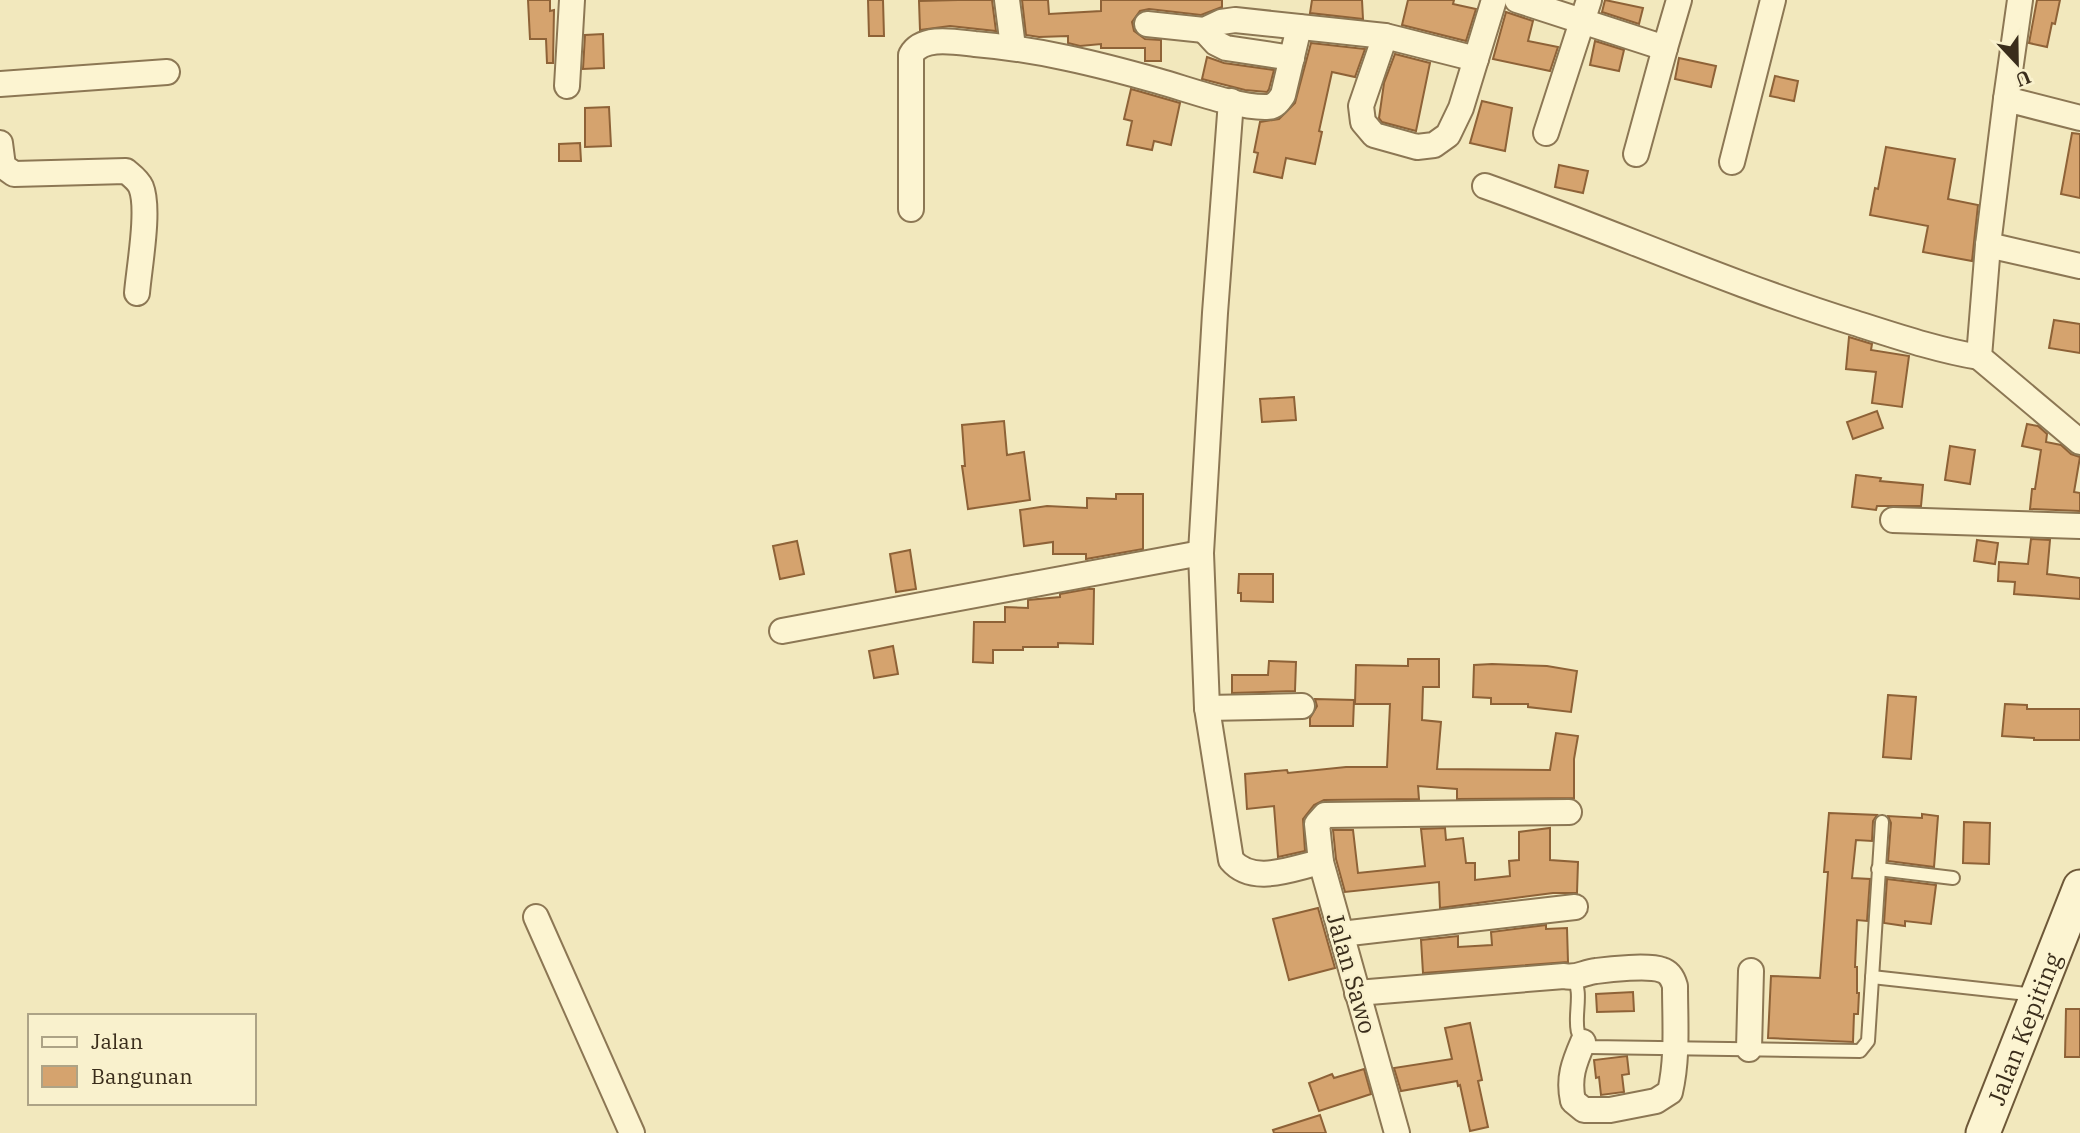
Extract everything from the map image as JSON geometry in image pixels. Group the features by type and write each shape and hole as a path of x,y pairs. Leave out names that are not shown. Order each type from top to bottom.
{"main road":[{"name":"Jalan Kepiting","path":"1983,1133 2080,887"}],"street":[{"path":"567,86 572,0"},
{"path":"1007,0 1013,47"},
{"path":"1385,36 1361,106 1363,122 1374,135 1417,147 1434,145 1448,135 1461,108 1494,0"},
{"path":"1517,0 1585,11 1665,48"},
{"path":"1636,155 1679,0"},
{"path":"1732,162 1773,0"},
{"path":"1979,357 1988,245 2020,0"},
{"path":"1546,134 1585,11"},
{"path":"1147,24 1204,30 1258,12 1299,27 1385,36 1476,60"},
{"path":"911,209 911,55 914,49 925,44 948,42 1013,47 1099,64 1231,101 1268,107 1273,106 1283,95 1299,27"},
{"path":"1204,30 1216,43 1226,48 1292,58"},
{"path":"0,84 167,72"},
{"path":"2006,99 2080,118"},
{"path":"1231,101 1201,553 1207,708 1231,860 1241,870 1257,875 1321,862"},
{"path":"0,143 3,166 14,174 126,172 137,181 142,190 144,214 137,293"},
{"path":"1485,186 1803,307 1903,338 1979,357 2080,442"},
{"path":"1988,245 2080,266"},
{"path":"1893,520 2080,526"},
{"path":"782,631 1201,553"},
{"path":"1207,708 1302,706"},
{"name":"Jalan Sawo","path":"1396,1133 1321,862 1317,824 1325,815 1569,812"},
{"path":"1341,934 1575,907"},
{"path":"536,917 632,1133"},
{"path":"1357,993 1564,976 1573,978 1592,971 1631,968 1662,970 1672,977 1675,986 1675,1047 1674,1076 1670,1092 1656,1101 1610,1110 1584,1110 1573,1101 1570,1089 1570,1073 1583,1042"},
{"path":"1749,1049 1751,971"}],"lane":[{"path":"1573,978 1577,988 1578,1033 1590,1047 1856,1052 1863,1049 1868,1041 1882,822"},
{"path":"1878,869 1953,878"},
{"path":"1872,977 2038,995"}],"building":[{"path":"528,0 550,0 550,11 554,10 553,63 547,63 546,39 530,39"},
{"path":"868,0 883,0 884,36 869,36"},
{"path":"992,0 996,31 950,26 920,30 919,1"},
{"path":"1022,0 1048,0 1049,14 1101,11 1101,0 1222,0 1222,7 1201,15 1149,9 1140,11 1132,22 1134,31 1145,39 1161,40 1161,61 1145,61 1145,48 1101,48 1101,44 1080,46 1068,43 1068,36 1026,35"},
{"path":"1312,0 1362,0 1363,19 1310,13"},
{"path":"1408,0 1454,0 1453,4 1476,9 1466,41 1402,25"},
{"path":"1605,0 1643,8 1639,24 1602,12"},
{"path":"2037,0 2060,0 2047,47 2029,43"},
{"path":"1506,12 1533,21 1528,41 1558,47 1550,71 1493,59"},
{"path":"603,34 604,68 583,69 585,35"},
{"path":"1595,41 1624,50 1619,71 1590,65"},
{"path":"1311,43 1365,49 1355,77 1332,72 1315,164 1286,158 1282,178 1254,172 1258,153 1254,152 1260,122 1279,119 1295,103"},
{"path":"1395,54 1430,63 1416,131 1382,122 1379,118 1384,83"},
{"path":"1207,57 1224,63 1274,70 1269,89 1267,92 1245,90 1202,79"},
{"path":"1679,58 1716,66 1711,87 1675,79"},
{"path":"1775,76 1798,81 1794,101 1770,96"},
{"path":"1131,89 1180,103 1171,145 1154,141 1152,150 1127,145 1132,121 1124,119"},
{"path":"1482,101 1512,108 1505,151 1470,143"},
{"path":"609,107 611,146 585,147 585,108"},
{"path":"2072,133 2080,134 2080,198 2061,194"},
{"path":"580,143 581,161 559,161 559,144"},
{"path":"1886,147 1955,159 1948,199 1978,205 1972,261 1923,252 1928,226 1870,215"},
{"path":"1559,165 1588,171 1583,193 1555,187"},
{"path":"2054,320 2080,324 2080,353 2049,348"},
{"path":"1849,337 1872,344 1871,350 1909,356 1902,407 1872,403 1876,372 1846,369"},
{"path":"1294,397 1296,420 1262,422 1260,399"},
{"path":"1877,411 1883,428 1853,439 1847,422"},
{"path":"1004,421 1007,455 1024,452 1030,500 968,509 962,466 965,466 962,425"},
{"path":"2027,424 2038,426 2047,434 2046,442 2061,445 2071,454 2080,457 2074,492 2080,493 2080,511 2030,509 2041,450 2022,446"},
{"path":"1950,446 1975,450 1970,484 1945,480"},
{"path":"1856,475 1881,478 1880,481 1923,485 1921,506 1877,506 1876,510 1852,507"},
{"path":"1116,494 1143,494 1143,549 1086,559 1086,554 1053,554 1053,542 1024,546 1020,510 1047,506 1087,508 1087,498 1116,499"},
{"path":"2031,539 2050,540 2047,574 2080,578 2080,599 2014,594 2015,582 1998,581 1999,562 2028,564"},
{"path":"1977,540 1998,543 1995,564 1974,561"},
{"path":"797,541 804,574 780,579 773,546"},
{"path":"910,550 916,589 896,592 890,554"},
{"path":"1239,574 1273,574 1273,602 1241,601 1241,593 1238,593"},
{"path":"1094,589 1093,644 1058,643 1058,647 993,650 993,663 973,662 974,622 1005,622 1005,607 1028,608 1028,600 1060,597 1060,594"},
{"path":"893,646 898,674 874,678 869,651"},
{"path":"1408,659 1439,659 1439,687 1423,687 1422,720 1441,722 1437,769 1550,770 1556,733 1578,736 1574,759 1574,798 1457,799 1457,789 1418,786 1419,799 1324,800 1314,805 1303,819 1305,851 1278,857 1274,806 1247,809 1245,774 1387,767 1390,704 1355,704 1356,665 1408,666"},
{"path":"1269,661 1296,662 1295,691 1232,693 1232,675 1268,675"},
{"path":"1474,665 1547,666 1577,671 1571,712 1528,707 1528,704 1491,704 1491,698 1473,697"},
{"path":"1888,695 1916,697 1911,759 1883,757"},
{"path":"1315,699 1354,700 1353,726 1310,726 1310,718 1317,706"},
{"path":"2005,704 2027,705 2027,709 2080,709 2080,740 2034,740 2002,736"},
{"path":"1829,813 1877,815 1873,821 1872,841 1856,840 1852,878 1870,879 1867,921 1857,920 1855,967 1859,993 1858,1014 1854,1014 1853,1042 1768,1038 1771,976 1820,978 1828,872 1824,872"},
{"path":"1922,814 1938,816 1934,867 1888,861 1891,823 1888,816 1922,818"},
{"path":"1964,822 1990,823 1989,864 1963,863"},
{"path":"1445,828 1446,840 1463,838 1466,863 1475,863 1475,880 1510,876 1509,861 1519,860 1519,832 1550,828 1550,860 1578,862 1577,893 1553,893 1440,908 1439,882 1345,892 1336,859 1333,830 1353,830 1358,873 1425,866 1421,829"},
{"path":"1887,879 1936,885 1931,924 1905,921 1905,926 1884,923"},
{"path":"1318,908 1335,968 1289,980 1273,919"},
{"path":"1546,925 1546,929 1567,928 1568,962 1423,973 1421,940 1458,936 1458,947 1492,945 1491,932"},
{"path":"1633,992 1634,1011 1597,1012 1596,994"},
{"path":"2066,1009 2080,1009 2080,1057 2065,1057"},
{"path":"1470,1023 1482,1080 1478,1081 1488,1127 1470,1131 1457,1081 1401,1091 1394,1068 1452,1059 1445,1028"},
{"path":"1627,1056 1629,1074 1622,1075 1624,1092 1601,1095 1594,1060"},
{"path":"1364,1069 1371,1094 1319,1111 1309,1083 1332,1074 1334,1078"},
{"path":"1320,1115 1326,1133 1274,1133 1273,1130"}]}
